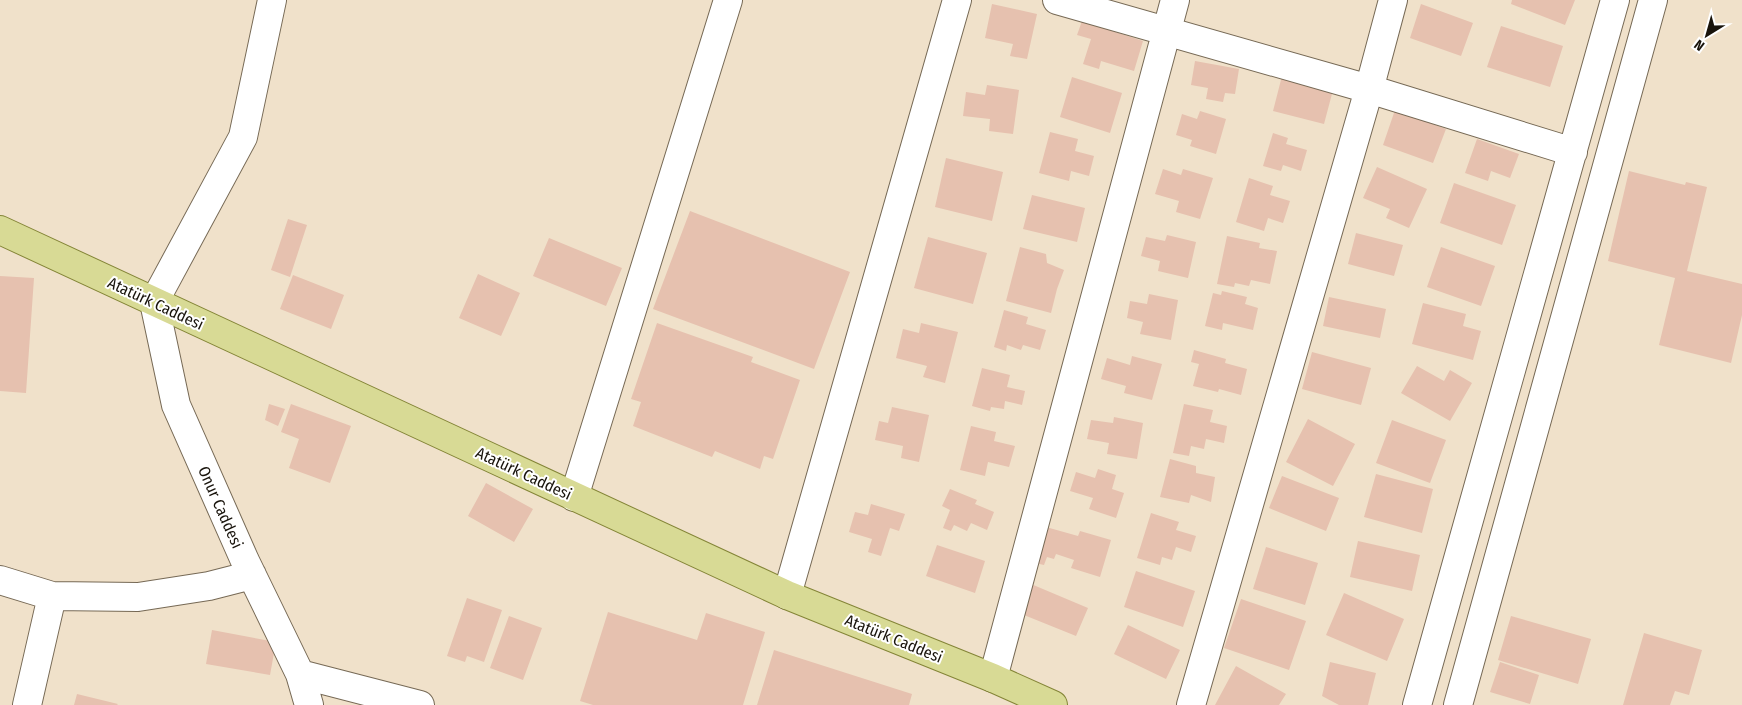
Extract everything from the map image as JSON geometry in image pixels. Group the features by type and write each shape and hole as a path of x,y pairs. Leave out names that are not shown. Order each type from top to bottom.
{"main road":[{"name":"Atatürk Caddesi","path":"0,230 787,595 993,678 1053,705"}],"street":[{"path":"154,302 243,137 272,0"},
{"path":"574,497 728,0"},
{"path":"787,595 957,0"},
{"path":"1057,0 1369,89 1573,152"},
{"path":"993,678 1176,0"},
{"path":"1191,705 1393,0"},
{"path":"1417,705 1615,0"},
{"path":"1458,705 1653,0"},
{"name":"Onur Caddesi","path":"154,302 176,406 252,575 300,674 309,705"},
{"path":"0,580 52,596 138,597 209,586 252,575"},
{"path":"27,705 52,596"},
{"path":"300,674 420,705"}],"building":[{"path":"1512,0 1575,0 1565,25 1511,4"},
{"path":"992,4 1037,14 1027,59 1010,56 1013,44 985,38"},
{"path":"1421,4 1473,23 1461,56 1410,38"},
{"path":"1082,21 1143,41 1134,71 1101,61 1099,69 1083,64 1091,39 1077,35"},
{"path":"1501,26 1563,46 1550,87 1487,67"},
{"path":"1195,61 1239,69 1235,94 1225,93 1223,102 1206,99 1208,88 1191,85"},
{"path":"1282,76 1333,90 1324,124 1273,111"},
{"path":"1072,77 1122,93 1110,133 1060,117"},
{"path":"987,85 1019,90 1013,134 989,131 990,119 963,116 966,92 985,95"},
{"path":"1395,110 1446,129 1433,163 1383,145"},
{"path":"1200,111 1226,119 1216,154 1190,146 1192,140 1176,135 1182,114 1197,119"},
{"path":"1050,132 1078,139 1075,151 1094,156 1089,176 1071,171 1069,181 1039,173"},
{"path":"1273,133 1288,138 1286,144 1307,150 1301,171 1283,165 1281,171 1263,166"},
{"path":"1477,139 1519,154 1510,178 1491,171 1488,181 1465,173"},
{"path":"946,158 1003,172 992,221 935,207"},
{"path":"1377,167 1427,189 1409,228 1386,218 1390,209 1363,198"},
{"path":"1163,169 1181,175 1183,169 1213,178 1200,219 1176,212 1179,201 1155,194"},
{"path":"1629,171 1685,185 1686,182 1707,187 1687,271 1742,284 1742,315 1731,363 1659,345 1675,278 1608,261"},
{"path":"1249,178 1273,186 1270,195 1290,201 1283,223 1268,218 1264,231 1236,222"},
{"path":"1454,183 1516,205 1502,245 1440,223"},
{"path":"1032,195 1085,208 1077,242 1023,229"},
{"path":"690,211 850,272 814,369 653,309"},
{"path":"288,219 307,225 290,277 271,270"},
{"path":"1356,233 1403,245 1394,276 1348,264"},
{"path":"1167,235 1196,242 1188,278 1158,271 1160,261 1141,256 1146,237 1165,241"},
{"path":"1227,236 1260,243 1259,248 1277,251 1270,284 1251,280 1249,286 1235,283 1234,287 1217,284"},
{"path":"928,237 987,253 973,304 914,288"},
{"path":"549,238 622,268 606,306 533,276"},
{"path":"1020,247 1046,254 1047,263 1064,270 1051,313 1006,301"},
{"path":"1441,247 1495,266 1481,306 1427,287"},
{"path":"478,274 520,293 501,336 459,318"},
{"path":"293,275 344,295 331,329 280,309"},
{"path":"0,276 34,278 26,393 0,391"},
{"path":"1222,291 1247,297 1245,304 1258,308 1253,330 1223,323 1222,330 1205,326 1213,293 1221,295"},
{"path":"1149,294 1178,300 1171,340 1140,334 1143,322 1127,318 1130,301 1147,304"},
{"path":"1329,297 1386,309 1380,338 1323,326"},
{"path":"1423,303 1466,314 1463,326 1481,331 1473,360 1412,344"},
{"path":"1004,310 1028,317 1026,324 1046,330 1040,350 1023,345 1021,350 1007,345 1006,351 994,347"},
{"path":"657,323 753,357 751,362 800,380 773,459 764,456 760,469 715,451 712,457 633,426 641,402 631,399"},
{"path":"921,323 958,332 945,383 923,377 927,366 896,358 903,329 919,333"},
{"path":"1194,350 1226,359 1225,363 1247,369 1241,395 1219,389 1218,392 1193,386 1199,364 1191,362"},
{"path":"1312,352 1371,368 1361,405 1302,389"},
{"path":"1132,356 1162,364 1152,400 1124,393 1126,386 1101,379 1107,358 1130,365"},
{"path":"1417,366 1444,381 1450,370 1472,383 1450,421 1401,393"},
{"path":"982,368 1010,375 1007,387 1025,391 1022,405 1005,401 1004,409 991,407 990,411 972,406"},
{"path":"269,404 285,409 278,426 265,420"},
{"path":"291,404 351,426 330,483 289,468 299,439 281,432"},
{"path":"1184,404 1213,410 1210,422 1227,426 1224,443 1206,439 1204,449 1191,446 1189,456 1173,453"},
{"path":"892,407 929,415 919,462 901,458 903,446 875,440 879,421 888,423"},
{"path":"1114,417 1143,423 1137,459 1107,454 1109,443 1087,439 1091,420 1113,423"},
{"path":"1308,419 1355,444 1333,486 1286,462"},
{"path":"1392,420 1446,440 1430,483 1376,463"},
{"path":"971,426 996,432 994,441 1015,446 1009,467 988,462 985,476 960,470"},
{"path":"1170,459 1196,466 1196,473 1215,477 1211,502 1191,495 1189,503 1160,497"},
{"path":"1098,469 1116,475 1112,489 1124,493 1116,518 1089,509 1093,498 1070,491 1076,472 1095,478"},
{"path":"1376,474 1433,489 1422,533 1364,517"},
{"path":"1282,476 1339,498 1326,531 1269,508"},
{"path":"486,483 533,509 514,542 468,516"},
{"path":"950,489 977,500 975,504 994,512 987,530 971,523 967,531 954,525 951,531 943,528 950,510 942,506"},
{"path":"871,504 905,514 899,531 890,528 881,556 868,552 872,539 849,532 855,512 868,515"},
{"path":"1151,513 1179,522 1176,530 1196,536 1191,552 1176,547 1172,560 1162,557 1160,565 1137,558"},
{"path":"1046,527 1078,536 1080,531 1111,540 1100,577 1071,568 1074,560 1056,554 1054,559 1047,557 1044,565 1035,563"},
{"path":"1358,541 1420,555 1412,591 1350,577"},
{"path":"937,545 985,561 975,593 926,576"},
{"path":"1266,547 1318,563 1305,605 1253,589"},
{"path":"1136,571 1195,591 1183,627 1124,607"},
{"path":"1031,584 1088,608 1076,636 1019,613"},
{"path":"1344,593 1404,619 1387,661 1326,635"},
{"path":"467,598 502,610 484,662 467,656 465,662 447,656"},
{"path":"1241,599 1306,621 1289,670 1224,648"},
{"path":"608,612 697,640 706,613 765,632 743,705 593,705 580,701"},
{"path":"509,616 542,628 523,680 490,668"},
{"path":"1511,616 1591,639 1578,684 1498,660"},
{"path":"1128,625 1180,650 1166,679 1114,654"},
{"path":"212,630 276,642 270,675 206,664"},
{"path":"1644,633 1702,650 1689,695 1675,691 1670,705 1623,705"},
{"path":"774,650 912,694 909,705 757,705"},
{"path":"1330,662 1376,673 1368,705 1339,705 1322,696"},
{"path":"1500,662 1539,675 1530,704 1490,692"},
{"path":"1236,666 1286,694 1279,705 1215,705"},
{"path":"77,694 118,704 74,705"}]}
